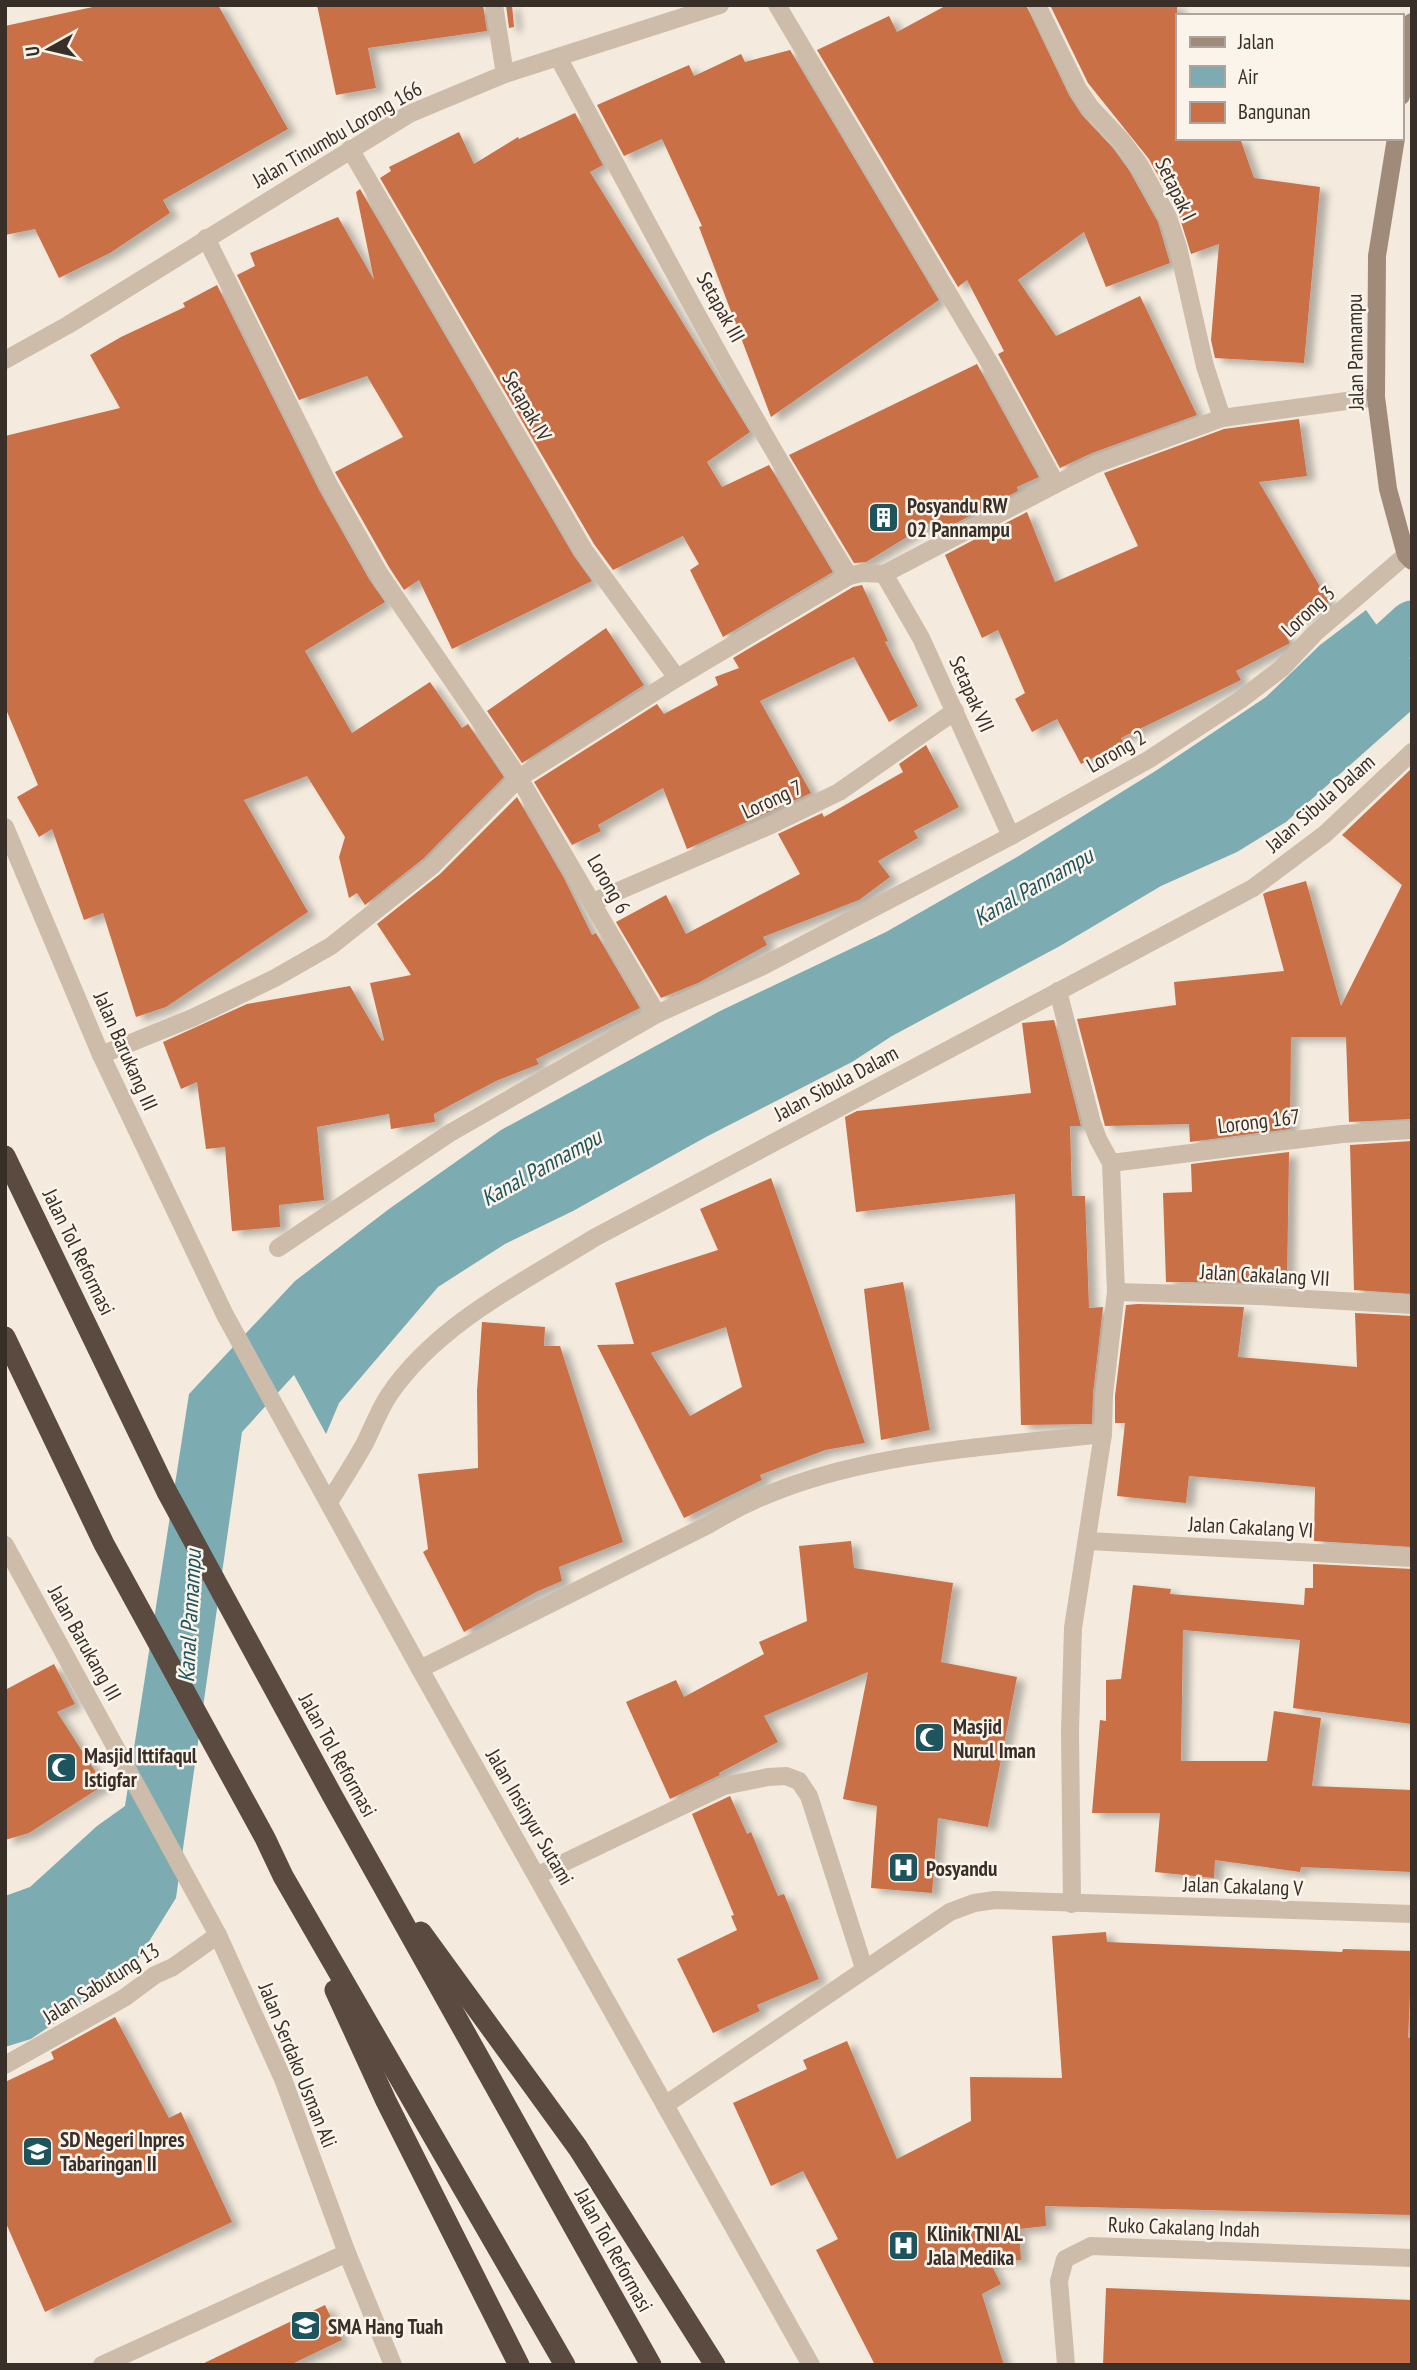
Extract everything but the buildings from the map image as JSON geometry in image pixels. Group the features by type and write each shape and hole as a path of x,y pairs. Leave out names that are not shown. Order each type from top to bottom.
{"highway":[{"name":"Jalan Tol Reformasi","path":"5,1156 167,1492 364,1854 651,2365"},
{"path":"5,1337 104,1544 265,1839 386,2101 519,2365"},
{"path":"364,1854 578,2148 715,2365"},
{"path":"283,1876 565,2365"}],"main road":[{"path":"1403,83 1412,22"},
{"name":"Jalan Pannampu","path":"1396,140 1377,256 1376,397 1388,489 1409,558"}],"street":[{"path":"494,5 505,74"},
{"name":"Jalan Tinumbu Lorong 166","path":"5,360 68,325 409,114 505,74 720,5"},
{"path":"777,5 992,367 1056,484"},
{"name":"Setapak I","path":"1037,5 1078,89 1139,164 1168,217 1178,247 1205,366 1222,418"},
{"name":"Setapak III","path":"558,57 713,340 849,576"},
{"name":"Setapak IV","path":"350,149 584,550 677,678"},
{"name":"Lorong 6","path":"206,238 330,485 379,573 519,778 657,1014"},
{"path":"101,1055 192,1018 275,978 331,946 432,866 519,778 677,678 849,576 862,573 884,574 1096,464 1222,418 1376,397"},
{"name":"Lorong 3","path":"1240,700 1282,668 1315,633 1409,558"},
{"name":"Setapak VII","path":"884,574 921,638 1011,836"},
{"name":"Lorong 2","path":"278,1248 450,1133 657,1014 761,967 1011,836 1148,760 1240,700"},
{"name":"Lorong 7","path":"593,902 771,825 839,792 955,711"},
{"name":"Jalan Sibula Dalam","path":"329,1502 363,1446 387,1397 415,1362 444,1335 491,1302 594,1238 1254,888 1325,834 1412,752"},
{"name":"Jalan Barukang III","path":"5,827 101,1055 213,1290"},
{"path":"1058,991 1092,1123 1111,1163 1116,1292 1104,1395 1103,1434 1073,1628 1070,1731 1072,1904"},
{"name":"Lorong 167","path":"1111,1163 1342,1134 1412,1130"},
{"name":"Jalan Insinyur Sutami","path":"213,1290 420,1669 811,2365"},
{"name":"Jalan Cakalang VII","path":"1116,1292 1258,1296 1412,1306"},
{"path":"420,1669 674,1542 736,1507 824,1474 920,1455 1103,1434"},
{"name":"Jalan Cakalang VI","path":"1088,1541 1412,1558"},
{"name":"Jalan Barukang III","path":"5,1545 199,1897"},
{"path":"538,1875 724,1786 786,1776 799,1781 809,1796 864,1968"},
{"name":"Jalan Serdako Usman Ali","path":"199,1897 283,2079 347,2253 393,2365"},
{"name":"Jalan Cakalang V","path":"665,2105 864,1968 950,1912 974,1903 995,1900 1412,1914"},
{"name":"Jalan Sabutung 13","path":"5,2065 124,1998 218,1935"},
{"name":"Ruko Cakalang Indah","path":"1066,2365 1059,2281 1065,2259 1091,2246 1412,2258"},
{"path":"102,2365 347,2253"}],"water":[{"path":"1366,610 1381,631 1412,661 1412,710 1286,822 1237,852 1161,886 1060,946 892,1036 852,1062 706,1137 573,1211 505,1244 438,1287 339,1403 326,1434 294,1375 242,1432 176,1898 130,1972 31,2039 5,2047 5,1896 30,1887 97,1826 125,1806 189,1394 295,1281 389,1209 501,1130 720,1011 886,932 1017,857 1157,770 1266,697 1320,645"}],"waterway":[{"name":"Kanal Pannampu","path":"1345,685 1412,624"}],"place":[{"name":"Posyandu RW 02 Pannampu","path":"884,517"},
{"name":"Masjid Nurul Iman","path":"930,1738"},
{"name":"Masjid Ittifaqul Istigfar","path":"61,1767"},
{"name":"Posyandu","path":"903,1868"},
{"name":"SD Negeri Inpres Tabaringan II","path":"37,2151"},
{"name":"Klinik TNI AL Jala Medika","path":"904,2245"},
{"name":"SMA Hang Tuah","path":"305,2326"}]}
